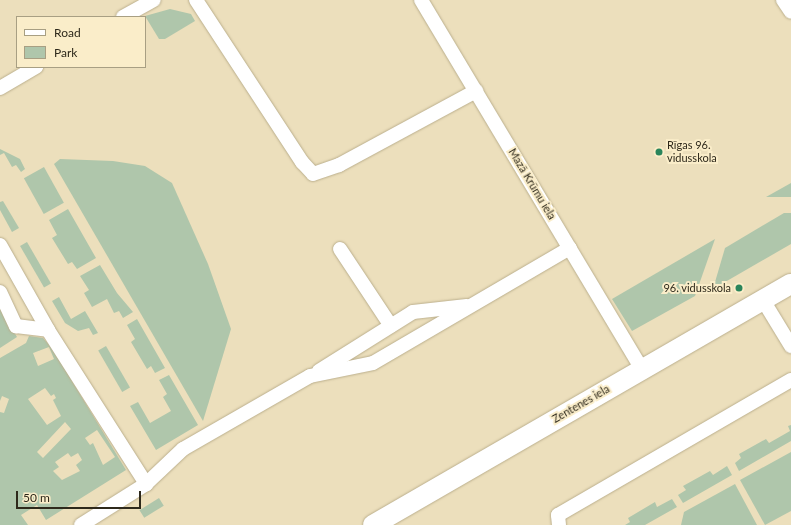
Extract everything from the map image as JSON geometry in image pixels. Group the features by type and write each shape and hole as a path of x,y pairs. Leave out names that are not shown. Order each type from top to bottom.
{"street":[{"path":"125,16 154,0"},
{"path":"196,0 302,162 313,174 339,165 476,91"},
{"name":"Mazā Krūmu iela","path":"421,0 642,368"},
{"path":"783,0 791,12"},
{"path":"0,88 34,68"},
{"path":"0,245 48,330 146,484"},
{"path":"310,376 373,363 570,248"},
{"path":"340,249 391,326"},
{"name":"Zentenes iela","path":"373,525 642,368 791,284"},
{"path":"0,292 16,326 48,330"},
{"path":"763,300 791,346"},
{"path":"81,525 146,484 183,449 310,376 413,312 473,306"},
{"path":"559,525 558,515 791,380"}],"green space":[{"path":"170,9 191,14 195,21 165,39 159,39 145,16"},
{"path":"0,149 20,159 25,169 21,172 16,165 12,167 4,153 0,155"},
{"path":"60,159 113,161 145,166 172,183 208,264 231,329 203,421 54,164"},
{"path":"44,167 64,203 44,214 24,178"},
{"path":"791,183 791,197 766,197"},
{"path":"3,201 19,228 12,232 0,210 0,202"},
{"path":"68,209 96,258 77,269 72,262 68,264 52,238 57,235 49,220"},
{"path":"784,213 791,213 791,244 713,289 725,248"},
{"path":"715,239 695,296 632,331 612,299"},
{"path":"27,242 51,284 44,288 20,246"},
{"path":"100,265 117,293 133,312 123,318 119,311 114,313 107,299 92,307 84,293 89,290 80,276"},
{"path":"59,297 71,319 85,311 98,333 93,335 89,328 78,331 65,323 52,301"},
{"path":"0,309 17,337 0,348"},
{"path":"137,319 165,368 155,373 151,366 147,369 131,342 135,339 127,325"},
{"path":"29,336 43,338 52,348 126,470 46,520 37,505 21,515 28,525 0,525 0,412 4,413 9,399 2,396 0,401 0,358 26,343","holes":["49,347 54,359 38,366 33,353","45,388 51,396 54,394 56,398 53,400 61,416 47,425 28,399","65,422 71,429 43,458 37,452","97,430 115,457 103,465 93,443 90,445 85,438","68,453 71,457 78,453 82,460 76,465 80,471 62,480 53,471 59,467 55,462"]},
{"path":"106,346 130,388 122,392 98,350"},
{"path":"169,375 198,425 156,450 130,406 138,402 150,423 171,411 163,397 167,394 159,380"},
{"path":"791,425 791,441 739,471 735,463 741,458 739,454 766,439 769,443 790,431 788,426"},
{"path":"791,452 791,511 765,525 740,480"},
{"path":"727,466 732,475 683,503 678,495 686,490 683,486 710,471 713,475"},
{"path":"735,484 757,525 681,525 684,512"},
{"path":"159,498 164,506 144,518 139,510"},
{"path":"672,499 677,507 645,525 625,525 630,522 628,518 655,502 657,507"}],"place":[{"name":"Rīgas 96. vidusskola","path":"659,152"},
{"name":"96. vidusskola","path":"739,288"}]}
